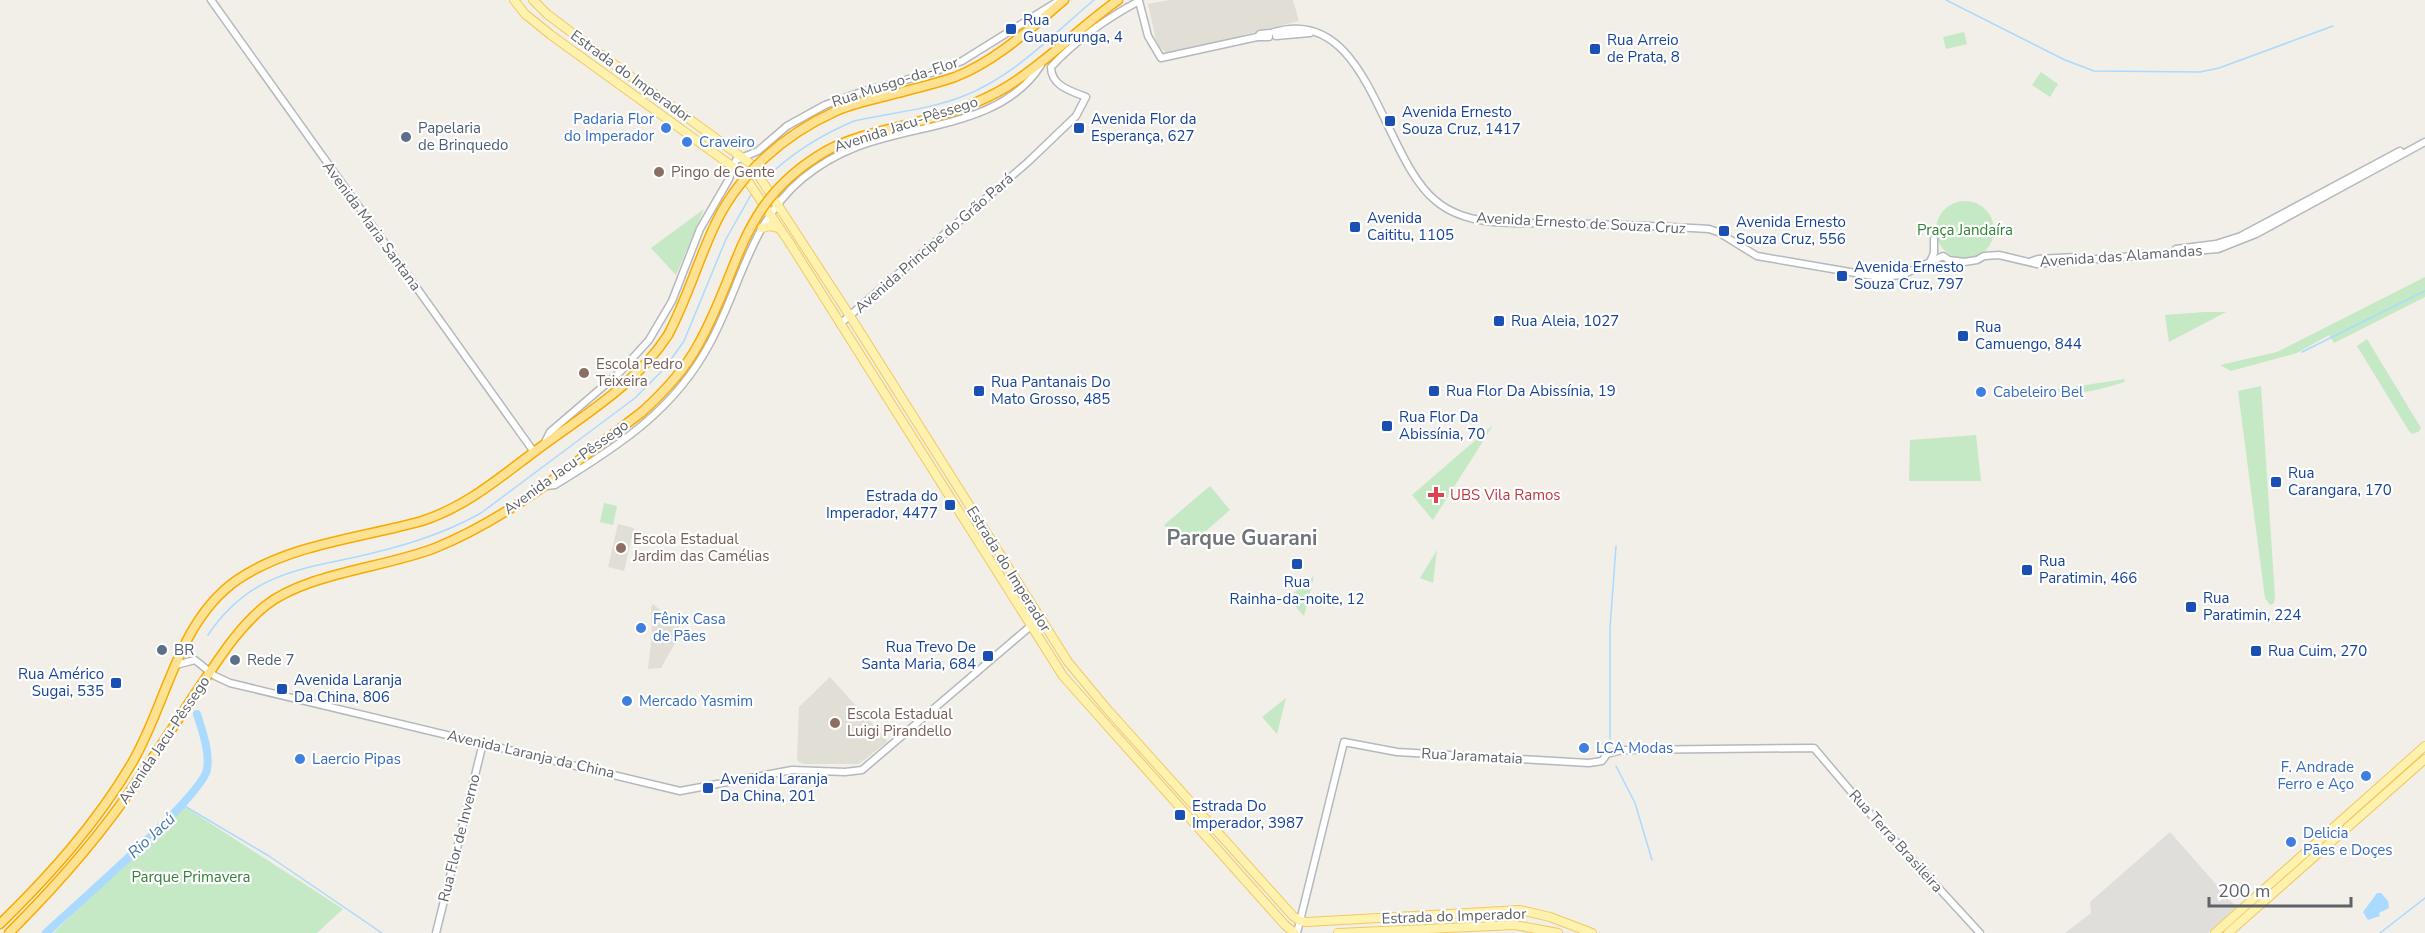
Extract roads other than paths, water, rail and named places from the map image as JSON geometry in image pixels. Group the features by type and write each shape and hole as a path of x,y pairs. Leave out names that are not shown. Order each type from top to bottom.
{"highway":[{"name":"Avenida Jacu-Pêssego","path":"0,924 65,856 113,794 140,749 192,632 222,592 252,571 310,549 440,515 480,493 628,382 657,352 668,335 718,219 756,166 787,140 816,121 854,105 955,77 970,70 1024,34 1063,0"},
{"name":"Avenida Jacu-Pêssego","path":"9,933 58,884 110,820 209,673 244,626 277,598 314,582 435,548 469,533 545,486 642,411 672,383 698,346 745,236 766,202 782,185 814,159 841,144 980,101 1047,64 1118,0"}],"main road":[{"name":"Estrada do Imperador","path":"514,0 525,14 551,35 743,174 780,228 1055,664 1078,694 1277,916 1296,933"},
{"name":"Estrada do Imperador","path":"533,0 547,14 604,57 718,138 757,172 1068,662 1087,687 1272,894 1300,921 1520,910 1550,917 1592,933"},
{"path":"705,145 718,138"},
{"path":"762,228 770,226 780,228 788,235 809,267 818,266"},
{"path":"1025,617 1040,618"},
{"path":"2215,933 2425,746"},
{"path":"2226,923 2224,930 2228,933 2425,759"},
{"path":"1364,919 1371,931"},
{"name":"Estrada do Imperador","path":"1338,933 1515,925 1558,933"}],"street":[{"name":"Avenida Maria Santana","path":"211,0 534,452"},
{"name":"Rua Musgo-da-Flor","path":"732,165 741,157 758,151 787,126 825,105 861,92 931,73 962,61 1063,0"},
{"path":"1092,25 1139,1"},
{"name":"Avenida Ernesto de Souza Cruz","path":"1139,1 1148,36 1161,58 1272,35 1295,28 1304,28 1335,43 1351,57 1360,70 1414,177 1425,191 1446,208 1468,217 1497,221 1708,229 1718,232 1757,256 1883,277 1902,275 1930,262"},
{"name":"Avenida Principe do Grão Pará","path":"840,324 1028,162 1072,121 1086,97 1060,86 1052,76 1047,64"},
{"name":"Avenida Jacu-Pêssego","path":"545,486 555,485 622,443 658,411 700,361 712,341 738,274 762,228 778,203 804,177 853,148 956,120 992,106 1026,83 1047,64"},
{"name":"Avenida das Alamandas","path":"1930,262 1943,256 1949,260 1964,262 1977,260 1984,256 1999,255 2037,264 2203,251 2230,246 2337,191 2425,140"},
{"path":"543,446 550,432 620,372 649,340 672,301 700,229 729,180 732,165"},
{"path":"1930,262 1935,239"},
{"path":"1031,626 1040,618"},
{"name":"Avenida Laranja da China","path":"176,664 195,660 209,673 231,683 680,791 792,771 857,772 869,766 1031,626"},
{"name":"Rua Jaramataia","path":"1300,921 1344,742 1397,752 1588,763 1602,761"},
{"name":"Rua Flor de Inverno","path":"436,933 483,743"},
{"name":"Rua Terra Brasileira","path":"1602,761 1607,754 1622,750 1814,748 1865,808 1980,933"},
{"path":"1296,933 1300,921"}],"water":[{"path":"2377,893 2381,893 2388,901 2389,908 2379,913 2380,916 2368,920 2363,912"}],"waterway":[{"path":"765,179 806,146 854,121 935,105 980,89 1032,54 1094,0"},
{"path":"1946,0 2065,60 2094,71 2200,72 2219,68 2333,26"},
{"path":"208,635 239,600 255,588 273,579 292,572 420,540 481,513 635,398 664,369 684,341 726,239 752,193"},
{"path":"2302,352 2425,291"},
{"path":"1610,743 1610,628 1616,546"},
{"name":"Rio Jacú","path":"46,933 162,826 200,782 207,769 207,755 197,714"},
{"path":"1616,766 1635,803 1652,860"},
{"path":"183,805 269,856 382,933"},
{"path":"2380,933 2425,898"}],"place":[{"name":"Rua Guapurunga, 4","path":"1011,29"},
{"name":"Rua Arreio de Prata, 8","path":"1595,49"},
{"name":"Avenida Ernesto Souza Cruz, 1417","path":"1390,121"},
{"name":"Padaria Flor do Imperador","path":"666,128"},
{"name":"Avenida Flor da Esperança, 627","path":"1079,128"},
{"name":"Papelaria de Brinquedo","path":"406,137"},
{"name":"Craveiro","path":"687,142"},
{"name":"Pingo de Gente","path":"659,172"},
{"name":"Avenida Caititu, 1105","path":"1355,227"},
{"name":"Avenida Ernesto Souza Cruz, 556","path":"1724,231"},
{"name":"Avenida Ernesto Souza Cruz, 797","path":"1842,276"},
{"name":"Rua Aleia, 1027","path":"1499,321"},
{"name":"Rua Camuengo, 844","path":"1963,336"},
{"name":"Escola Pedro Teixeira","path":"584,373"},
{"name":"Rua Pantanais Do Mato Grosso, 485","path":"979,391"},
{"name":"Rua Flor Da Abissínia, 19","path":"1434,391"},
{"name":"Cabeleiro Bel","path":"1981,392"},
{"name":"Rua Flor Da Abissínia, 70","path":"1387,426"},
{"name":"Rua Carangara, 170","path":"2276,482"},
{"name":"UBS Vila Ramos","path":"1436,495"},
{"name":"Estrada do Imperador, 4477","path":"950,505"},
{"name":"Escola Estadual Jardim das Camélias","path":"621,548"},
{"name":"Rua Rainha-da-noite, 12","path":"1297,564"},
{"name":"Rua Paratimin, 466","path":"2027,570"},
{"name":"Rua Paratimin, 224","path":"2191,607"},
{"name":"Fênix Casa de Pães","path":"641,628"},
{"name":"BR","path":"162,650"},
{"name":"Rua Cuim, 270","path":"2256,651"},
{"name":"Rua Trevo De Santa Maria, 684","path":"988,656"},
{"name":"Rede 7","path":"235,660"},
{"name":"Rua Américo Sugai, 535","path":"116,683"},
{"name":"Avenida Laranja Da China, 806","path":"282,689"},
{"name":"Mercado Yasmim","path":"627,701"},
{"name":"Escola Estadual Luigi Pirandello","path":"835,723"},
{"name":"LCA Modas","path":"1584,748"},
{"name":"Laercio Pipas","path":"300,759"},
{"name":"F. Andrade Ferro e Aço","path":"2366,776"},
{"name":"Avenida Laranja Da China, 201","path":"708,788"},
{"name":"Estrada Do Imperador, 3987","path":"1180,815"},
{"name":"Delicia Pães e Doçes","path":"2291,842"}],"district":[{"name":"Parque Guarani","path":"1242,538"}],"park label":[{"name":"Praça Jandaíra","path":"1965,230"},
{"name":"Parque Primavera","path":"191,877"}]}
